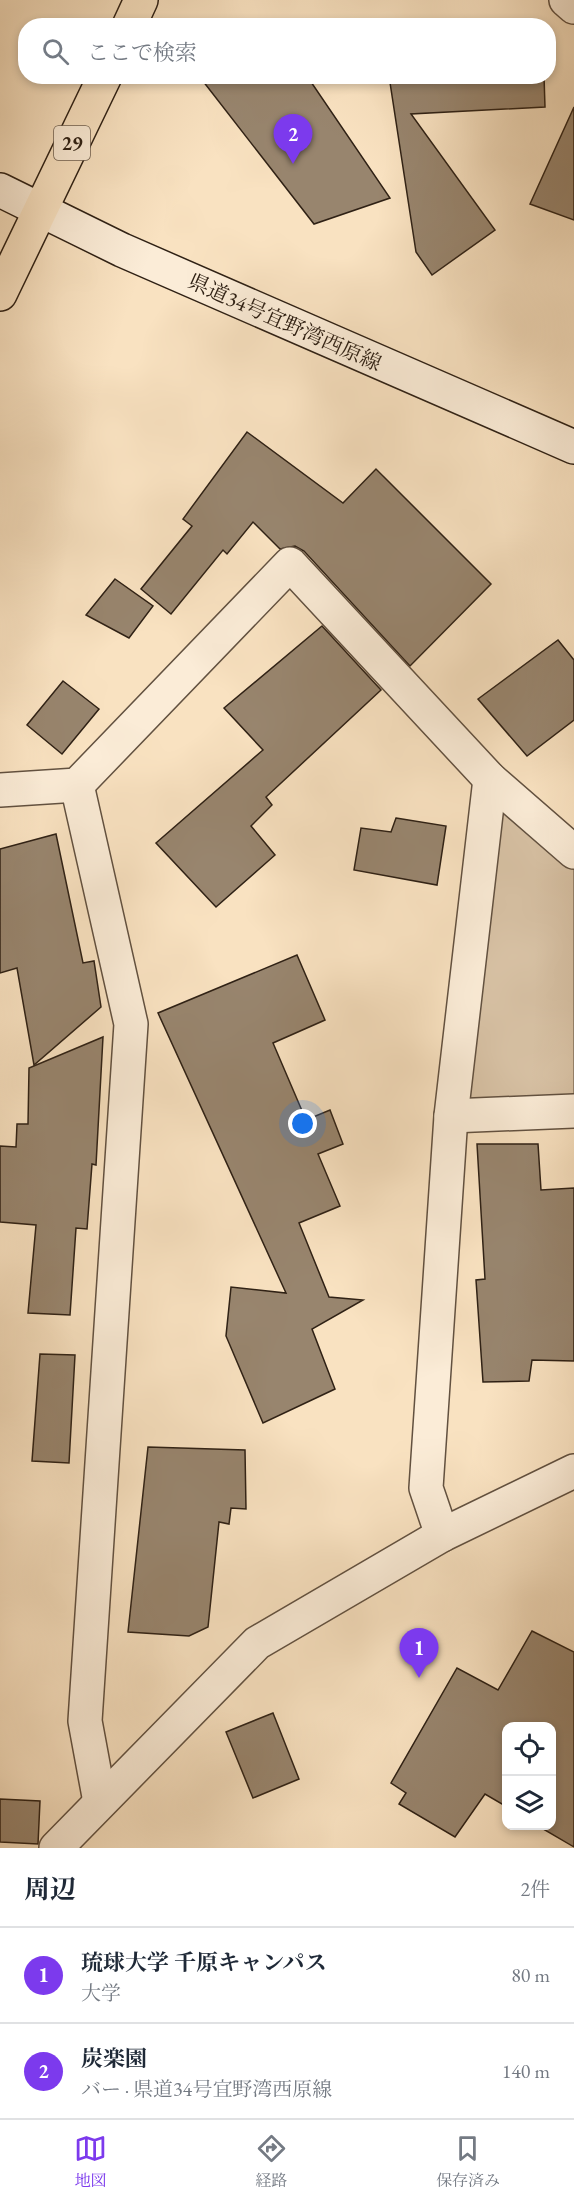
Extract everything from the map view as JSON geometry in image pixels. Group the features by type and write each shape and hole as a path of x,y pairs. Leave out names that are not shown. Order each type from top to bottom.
{"main road":[{"path":"133,18 141,0"},
{"name":"29","path":"0,294 101,84"}],"street":[{"path":"566,0 574,7"},
{"name":"県道34号宜野湾西原線","path":"0,190 152,263 574,447"},
{"path":"0,790 77,785 290,564 490,779 574,852"},
{"path":"442,1535 426,1488 451,1116 490,779"},
{"path":"77,785 131,1024 85,1721 100,1802"},
{"path":"451,1116 574,1111"},
{"path":"56,1848 257,1643 442,1535 574,1471"}],"shaded area":[{"path":"490,779 574,852 574,1111 451,1116"}],"building":[{"path":"205,84 312,84 390,198 314,224"},
{"path":"390,84 544,84 545,107 411,114 495,230 432,275 416,252"},
{"path":"574,107 574,220 530,204"},
{"path":"247,432 343,503 376,469 491,584 410,666 304,551 295,546 280,549 253,522 227,554 223,550 171,614 141,589 192,526 183,519"},
{"path":"115,579 153,606 129,638 86,615"},
{"path":"322,626 381,690 266,797 272,805 251,826 275,855 216,907 156,843 263,750 224,708"},
{"path":"558,640 574,660 574,720 527,756 478,699"},
{"path":"63,681 99,709 62,754 27,725"},
{"path":"396,818 446,826 437,885 354,870 361,828 391,832"},
{"path":"56,834 83,963 94,961 101,1007 34,1065 17,968 0,973 0,849"},
{"path":"297,955 325,1020 273,1043 306,1120 330,1110 343,1144 318,1154 340,1206 299,1223 329,1297 363,1300 312,1329 335,1389 263,1423 226,1336 231,1287 286,1293 158,1013"},
{"path":"103,1037 96,1165 92,1164 87,1229 76,1228 70,1315 28,1313 36,1225 0,1222 0,1146 16,1147 17,1124 28,1124 29,1068"},
{"path":"477,1144 538,1144 541,1190 574,1188 574,1361 532,1360 529,1381 483,1382 476,1280 485,1279"},
{"path":"40,1354 75,1355 69,1463 32,1461"},
{"path":"148,1447 245,1450 246,1509 231,1508 229,1524 219,1522 208,1627 189,1636 128,1632"},
{"path":"532,1631 574,1652 574,1847 545,1830 556,1830 556,1722 502,1722 502,1804 485,1794 455,1837 399,1804 406,1793 391,1783 457,1668 498,1690"},
{"path":"273,1713 299,1779 253,1798 226,1732"},
{"path":"0,1799 40,1801 38,1844 0,1842"}],"place":[{"name":"炭楽園","path":"293,164"},
{"name":"琉球大学 千原キャンパス","path":"419,1678"}]}
